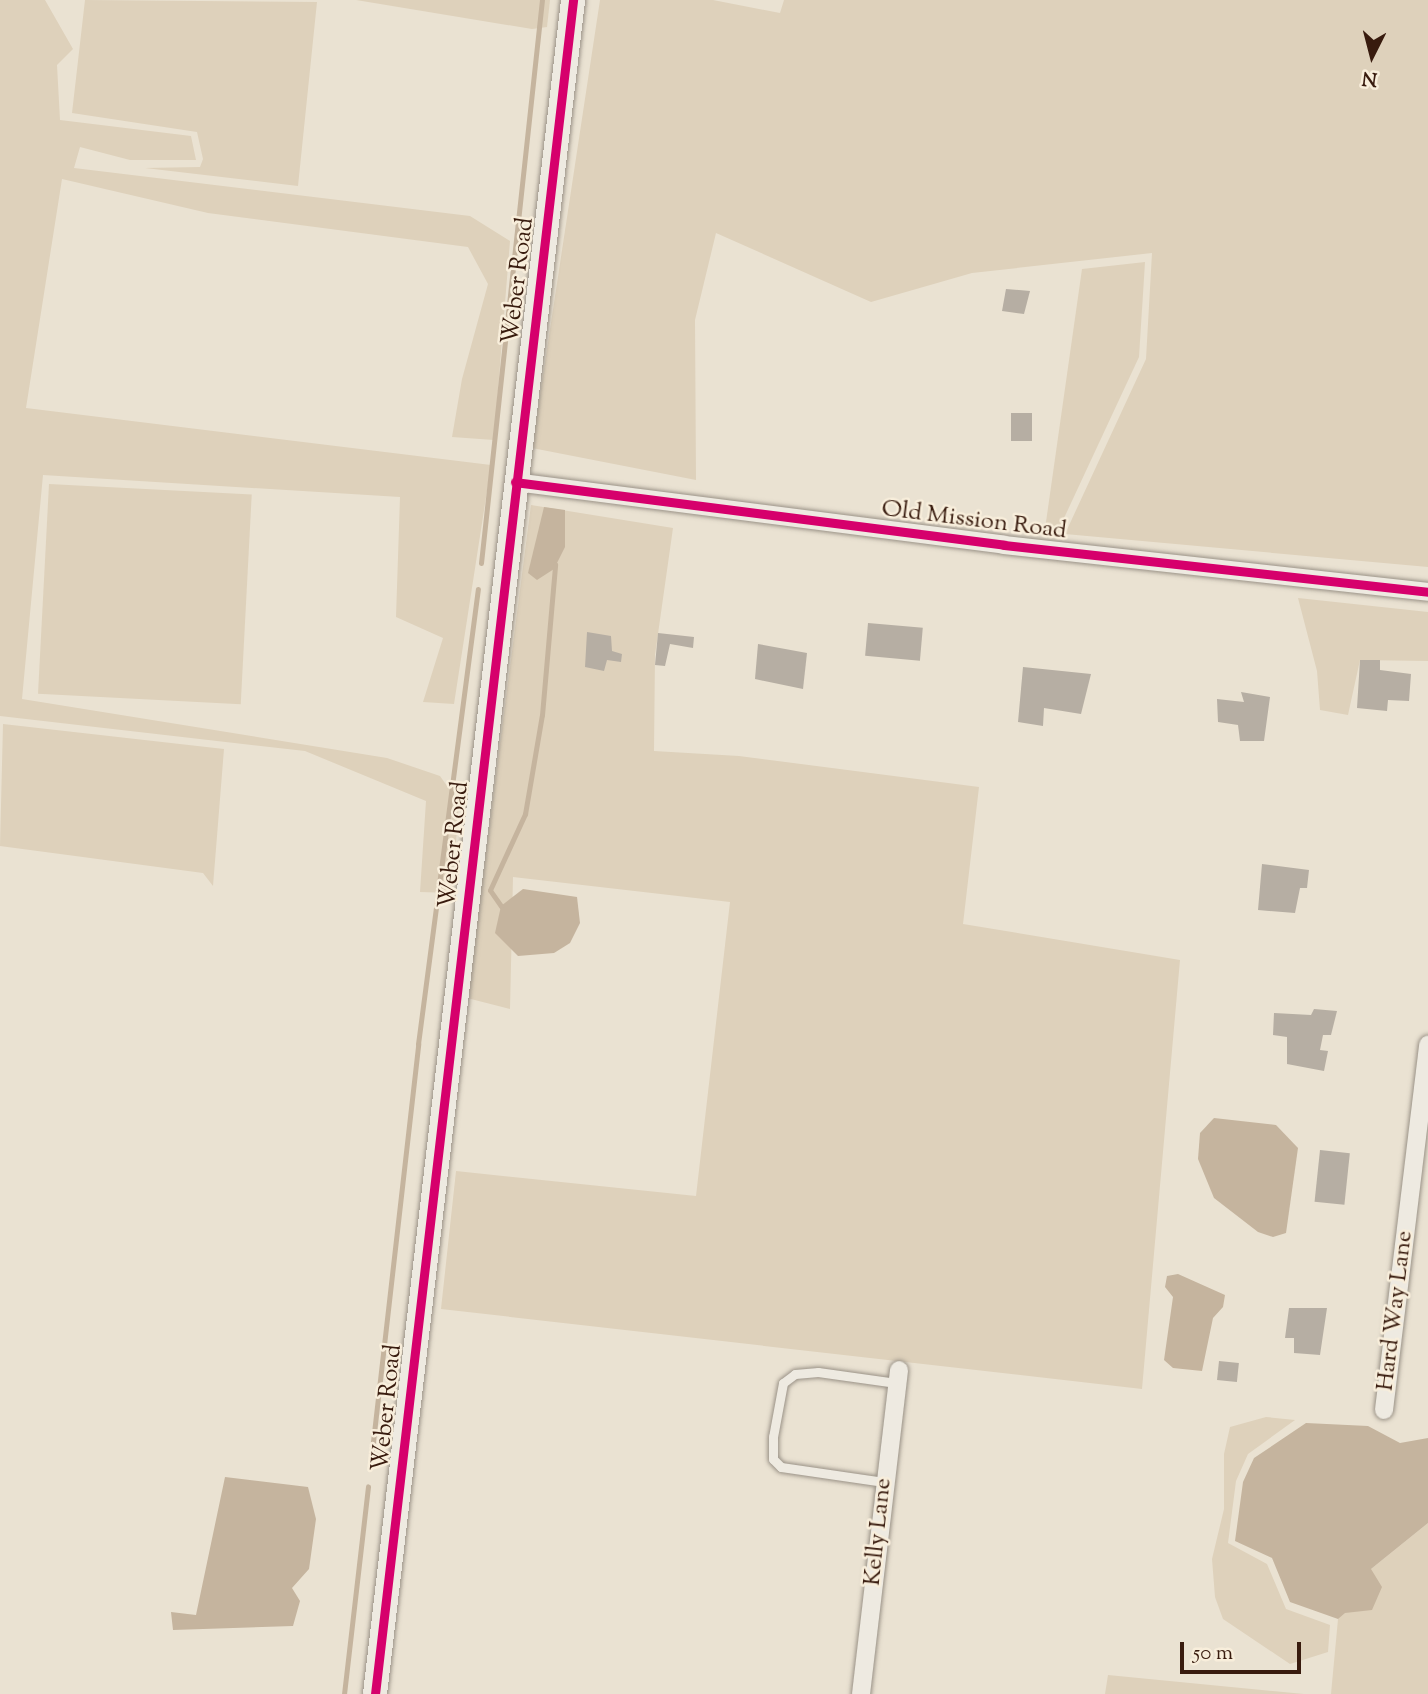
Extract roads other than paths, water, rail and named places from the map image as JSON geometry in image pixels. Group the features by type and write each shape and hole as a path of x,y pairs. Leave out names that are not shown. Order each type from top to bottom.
{"street":[{"name":"Weber Road","path":"375,1694 573,0"},
{"name":"Old Mission Road","path":"515,482 1004,545 1428,592"},
{"name":"Hard Way Lane","path":"1384,1410 1428,1045"},
{"name":"Kelly Lane","path":"861,1694 897,1376"}],"lane":[{"path":"884,1482 781,1467 773,1459 773,1437 783,1383 794,1374 818,1371 897,1376"}],"waterway":[{"path":"481,563 542,0"},
{"path":"501,906 490,890 525,814 542,715 555,565"},
{"path":"371,1459 418,1044 478,589"},
{"path":"344,1694 368,1486"}]}
